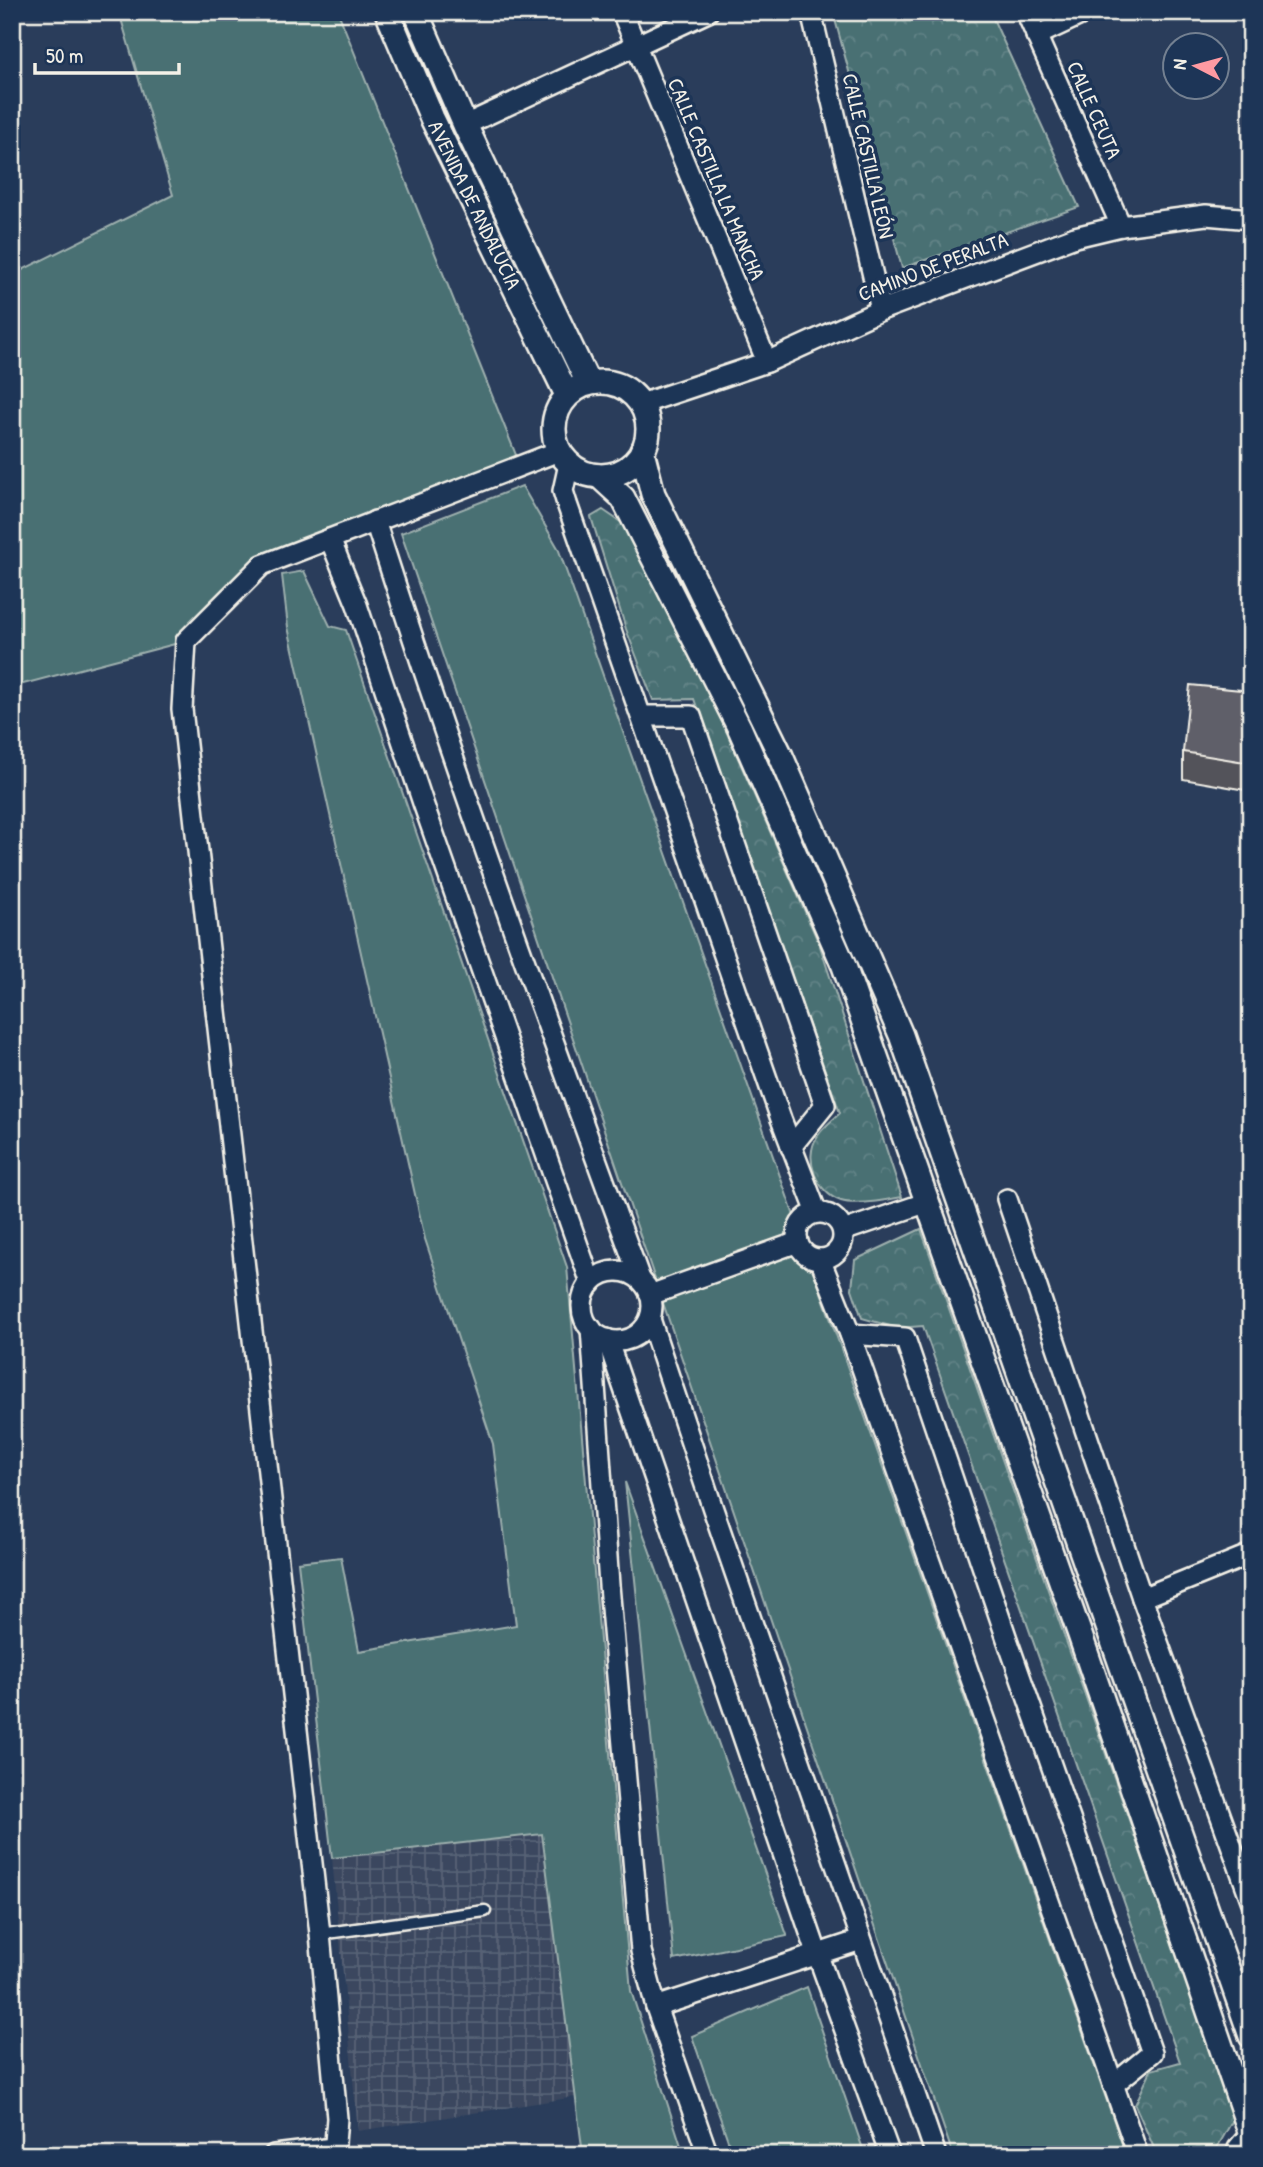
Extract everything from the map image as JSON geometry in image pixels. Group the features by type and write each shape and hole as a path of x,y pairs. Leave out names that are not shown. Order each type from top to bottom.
{"street":[{"name":"AVENIDA DE ANDALUCÍA","path":"387,12 432,118 567,395"},
{"name":"AVENIDA DE ANDALUCÍA","path":"416,12 465,125 588,383"},
{"name":"CALLE CASTILLA LA MANCHA","path":"622,12 767,362"},
{"path":"465,125 708,12"},
{"name":"CALLE CASTILLA LEÓN","path":"811,12 881,310"},
{"name":"CALLE CEUTA","path":"1026,12 1121,226"},
{"path":"1036,36 1087,12"},
{"name":"CAMINO DE PERALTA","path":"642,404 767,362 881,310 1075,237 1121,226 1206,215 1251,219"},
{"path":"564,457 588,474 612,475 624,470 642,451 648,436 647,419 642,404 632,392 618,384 603,381 588,383 567,395 558,407 554,422 554,436 564,457 563,491 702,896 817,1213"},
{"path":"642,451 653,494 781,756 901,1035 1247,2011 1251,2036"},
{"path":"274,2155 333,2152 337,2118 320,1934 182,709 187,641 262,565 375,521 564,457"},
{"path":"599,476 623,498 740,729 844,965 1079,1632 1251,2134 1238,2155"},
{"path":"375,521 523,957 645,1287 652,1306 646,1326 626,1340 607,1339 590,1328 584,1318 582,1304 591,1283 601,1275 612,1271 624,1272 645,1287"},
{"path":"330,539 357,605 591,1283"},
{"path":"642,716 691,716 696,729 825,1105 792,1147"},
{"path":"1007,1199 1142,1598 1251,1900"},
{"path":"843,1231 928,1202"},
{"path":"817,1213 833,1216 843,1231 841,1246 834,1255 820,1259 807,1255 798,1242 800,1225 817,1213"},
{"path":"645,1287 798,1242"},
{"path":"820,1259 850,1334 1138,2155"},
{"path":"650,1318 936,2155"},
{"path":"590,1328 640,1951 656,2007 708,2155"},
{"path":"850,1334 905,1338 1152,2053 1113,2085"},
{"path":"607,1339 817,1953 890,2155"},
{"path":"1142,1598 1251,1554"},
{"path":"656,2007 861,1940"}],"lane":[{"path":"320,1934 485,1910"}],"shaded area":[{"path":"542,1833 575,2097 358,2131 332,1858"}],"green space":[{"path":"119,12 338,12 520,465 262,565 186,641 12,687 12,275 173,195"},
{"path":"833,12 990,12 1079,207 902,268"},
{"path":"522,486 558,548 1126,2155 953,2155 401,533"},
{"path":"603,510 622,523 720,717 820,946 902,1197 863,1203 841,1201 825,1191 815,1174 811,1155 813,1146 822,1130 840,1113 694,699 653,700 626,629 591,517"},
{"path":"304,571 330,626 346,630 567,1267 631,1991 684,2155 583,2155 542,1834 332,1858 298,1562 341,1557 359,1651 516,1625 493,1444 425,1239 288,627 282,575"},
{"path":"921,1229 1234,2118 1213,2155 1157,2155 1135,2105 1151,2070 1180,2062 923,1326 897,1328 862,1318 852,1289 855,1260"},
{"path":"625,1482 787,1935 787,1936 674,1960"},
{"path":"807,1987 865,2155 733,2155 692,2036"}],"building":[{"path":"1190,685 1251,691 1251,763 1183,752"}]}
